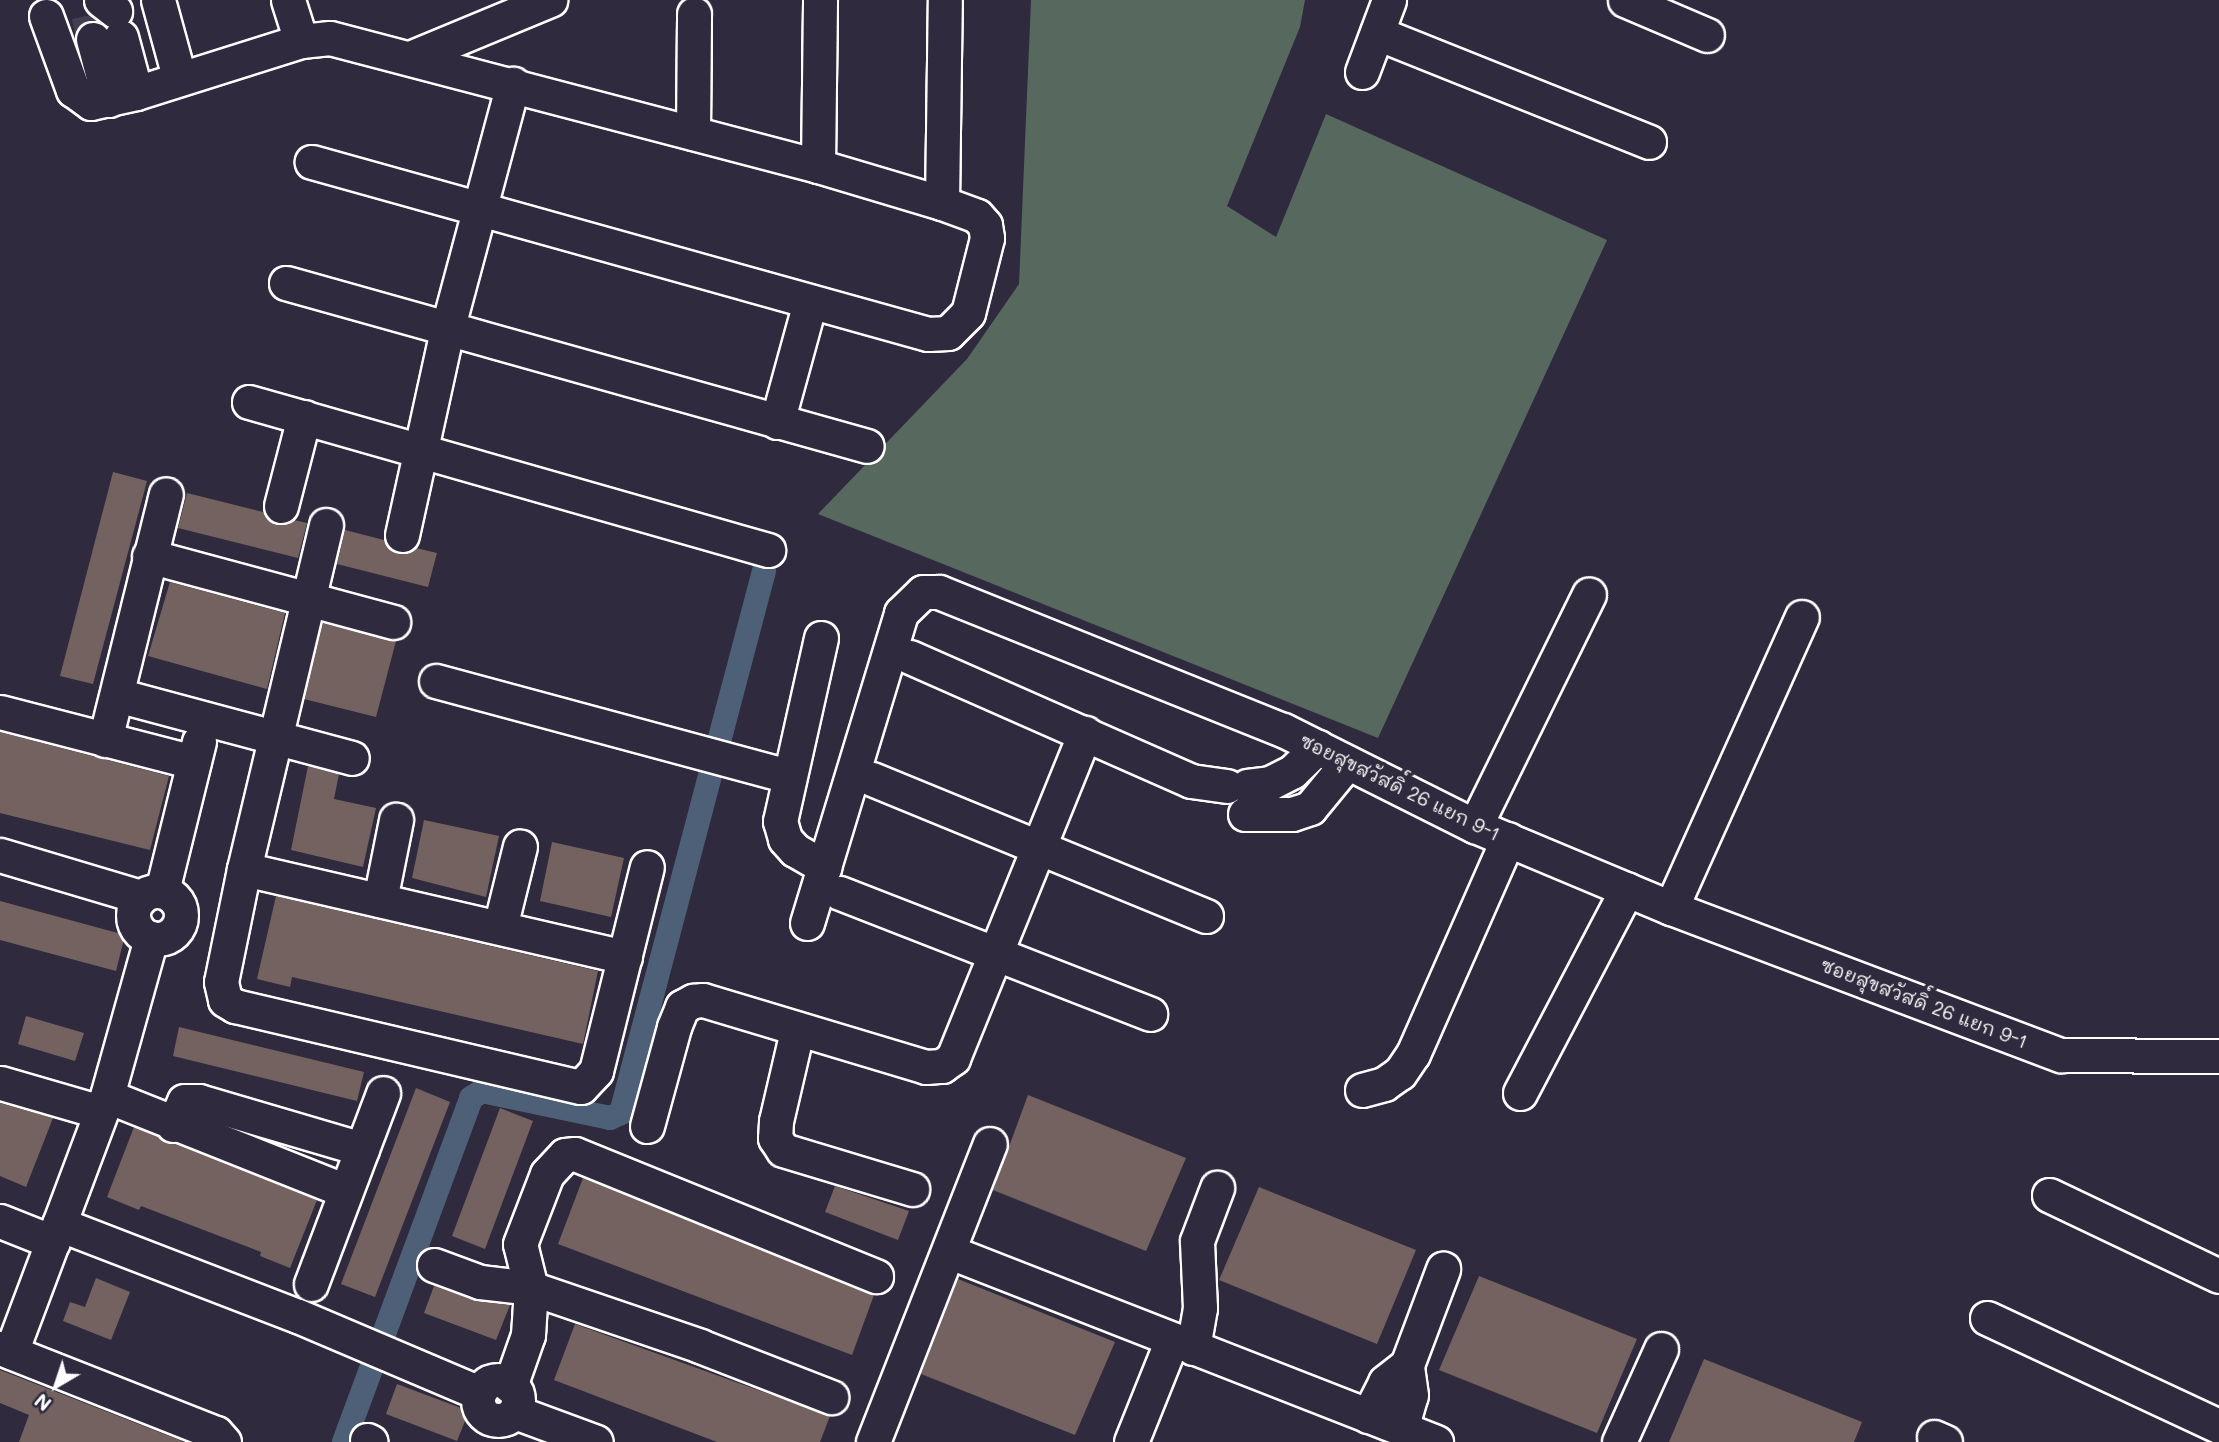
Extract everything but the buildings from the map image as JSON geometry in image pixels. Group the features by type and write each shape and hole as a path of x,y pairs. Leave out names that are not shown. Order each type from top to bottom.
{"street":[{"path":"158,0 179,77"},
{"path":"288,0 301,41"},
{"path":"410,58 550,0"},
{"path":"818,166 820,0"},
{"path":"942,203 945,0"},
{"path":"1362,72 1389,0"},
{"path":"1625,0 1707,35"},
{"path":"693,133 694,14"},
{"path":"46,16 73,90 91,103 122,97 301,41 330,38 818,166 942,203 977,216 985,225 987,238 968,313 948,332 928,334 313,162"},
{"path":"102,17 122,97"},
{"path":"1377,33 1649,142"},
{"path":"402,535 447,330 513,84"},
{"path":"286,283 867,446"},
{"path":"777,422 810,302"},
{"path":"249,402 768,550"},
{"path":"281,506 304,417"},
{"path":"105,740 166,494"},
{"path":"326,526 273,736 244,869 221,982 225,1000 235,1006 572,1087 589,1084 596,1071 647,867"},
{"path":"149,556 393,622"},
{"name":"ซอยสุขสวัสดิ์ 26 แยก 9-1","path":"807,923 832,880 901,612 923,592 939,592 1021,622 1318,747 1475,826 1671,908 2061,1055 2219,1056"},
{"path":"1475,826 1589,594"},
{"path":"1671,908 1801,617"},
{"path":"821,638 780,821 785,839 832,880 997,953 1150,1014"},
{"path":"910,657 1191,781 1248,799 1310,808 1347,763"},
{"path":"436,681 789,776"},
{"path":"117,695 352,758"},
{"path":"0,712 194,762"},
{"path":"205,718 194,762 147,911 104,1104 56,1233 5,1350 216,1433 224,1442"},
{"path":"647,1126 682,1007 703,1000 797,1031 926,1067 942,1066 961,1040 1085,733"},
{"path":"1248,799 1292,772 1318,747"},
{"path":"872,779 1206,916"},
{"path":"380,900 396,820"},
{"path":"1362,1090 1384,1084 1400,1073 1413,1054 1508,839"},
{"path":"500,927 520,846"},
{"path":"0,855 147,911"},
{"path":"244,869 625,957"},
{"path":"0,878 147,911"},
{"path":"1520,1093 1627,889"},
{"path":"797,1031 776,1121 775,1138 783,1150 912,1189"},
{"path":"1,1083 104,1104 173,1125 346,1191"},
{"path":"311,1284 383,1093"},
{"path":"173,1125 184,1101 199,1101 362,1149"},
{"path":"883,1439 990,1144"},
{"path":"496,1410 528,1335 531,1288 520,1244 547,1174 565,1155 575,1154 876,1276"},
{"path":"1131,1442 1200,1308 1197,1241 1217,1188"},
{"path":"2049,1195 2219,1276"},
{"path":"0,1221 56,1233 298,1316 496,1410 596,1442"},
{"path":"950,1252 1436,1442"},
{"path":"434,1265 480,1282 531,1288 673,1336 831,1397"},
{"path":"1401,1429 1411,1395 1407,1365 1443,1269"},
{"path":"1987,1318 2219,1426"},
{"path":"1619,1442 1661,1349"},
{"path":"1368,1416 1385,1382 1407,1365"}],"green space":[{"path":"1031,0 1305,0 1300,27 1227,206 1276,237 1326,114 1607,240 1378,738 818,514 967,359 1019,284"}],"waterway":[{"path":"344,1442 471,1098 482,1091 610,1118 621,1113 764,571"}],"tunnel":[{"path":"88,15 93,39"}]}
